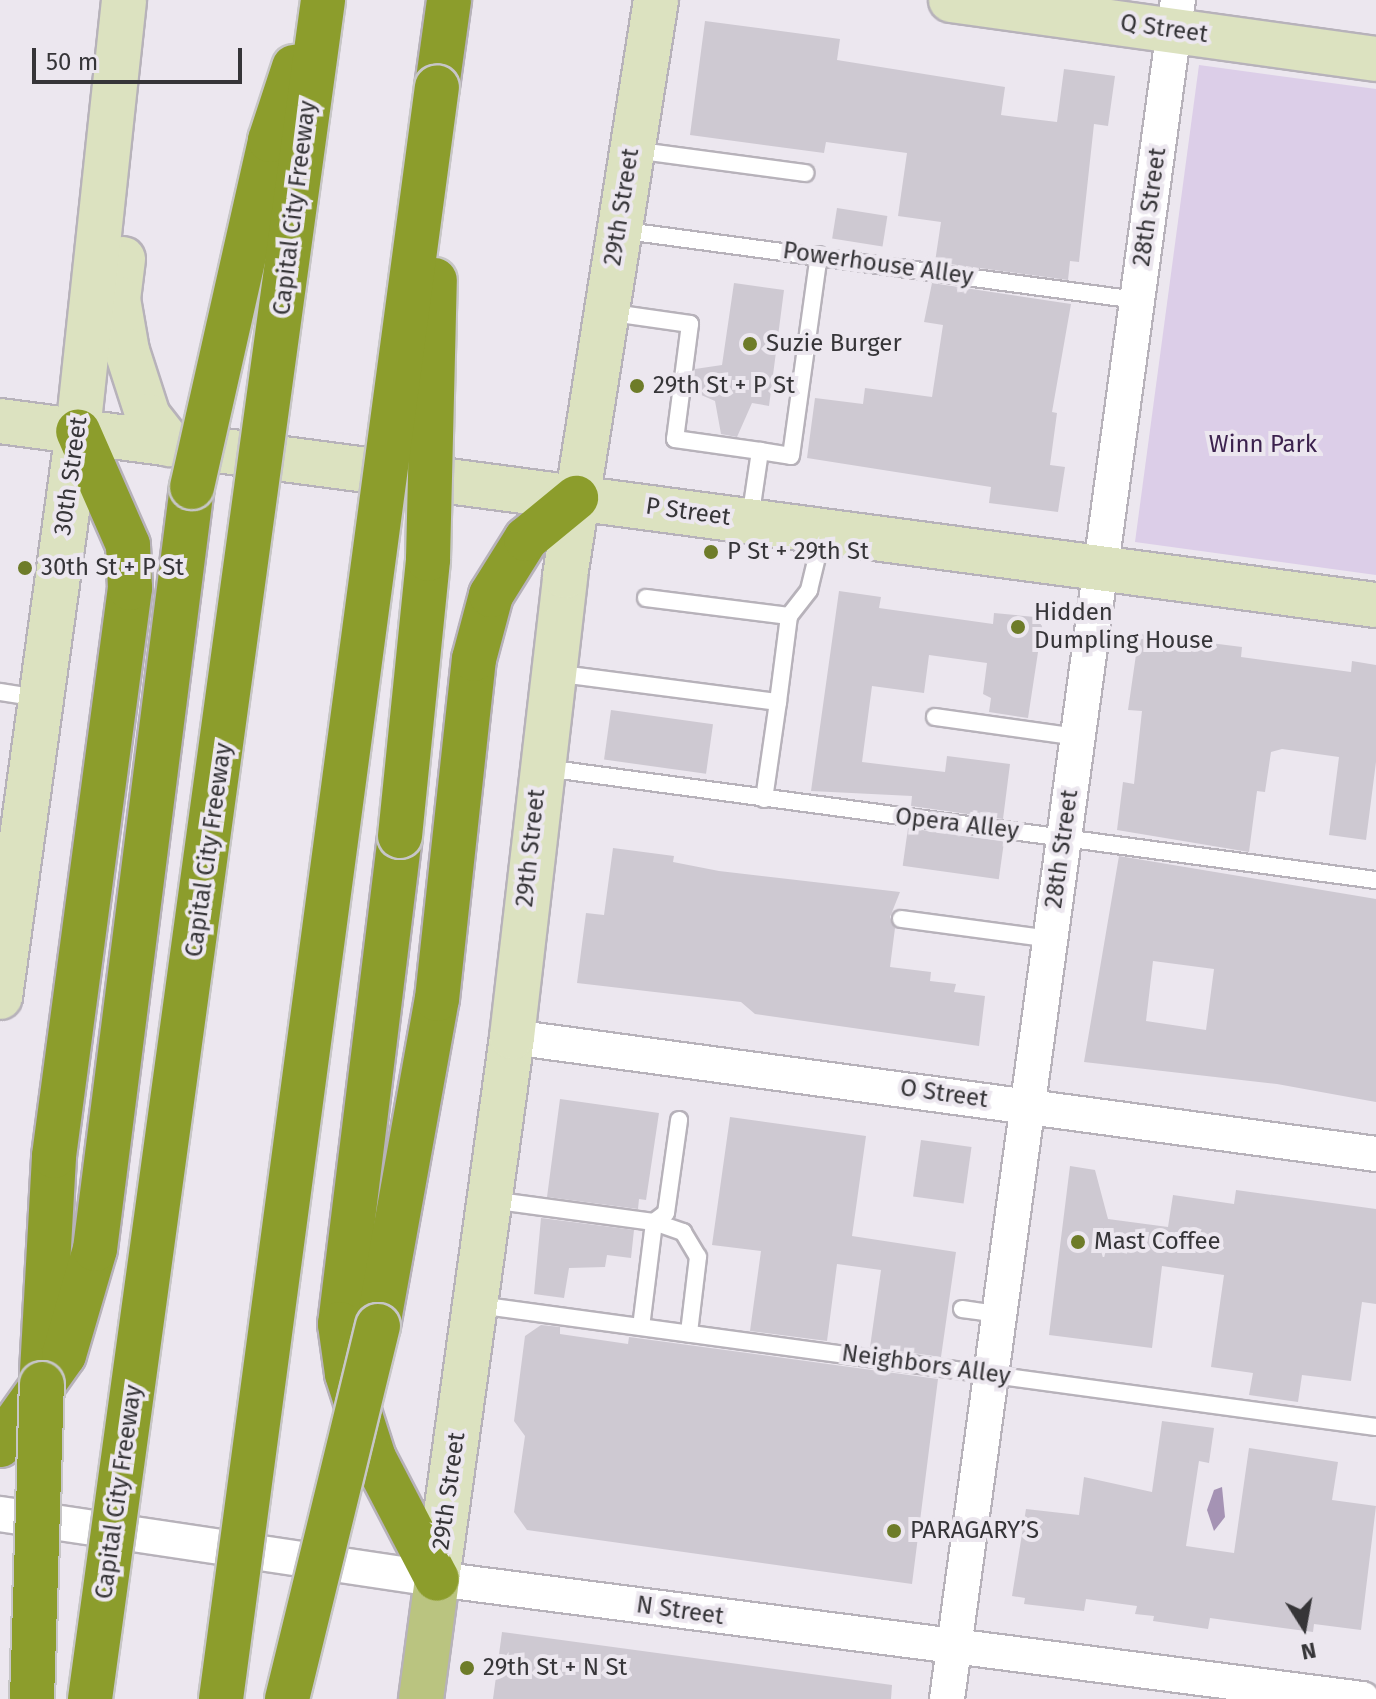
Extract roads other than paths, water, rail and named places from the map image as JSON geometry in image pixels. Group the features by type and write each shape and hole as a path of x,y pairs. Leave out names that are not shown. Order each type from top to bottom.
{"highway":[{"path":"0,1445 64,1355 95,1249 192,487 270,140 315,0"},
{"name":"Capital City Freeway","path":"90,1699 323,0"},
{"path":"221,1699 449,0"},
{"path":"437,87 428,559 400,836 340,1324 347,1374 374,1458 437,1579"},
{"path":"32,1699 48,1234 130,588 128,545 78,431"},
{"path":"287,1699 378,1326 437,999 474,659 491,595 526,539 576,498"}],"main road":[{"name":"30th Street","path":"2,976 20,695 78,431 124,0"},
{"name":"29th Street","path":"421,1699 512,1037 538,768 576,498 656,0"},
{"name":"Q Street","path":"951,0 1176,15 1376,59"},
{"path":"110,132 133,172 118,299 127,351 148,416 170,444"},
{"name":"P Street","path":"0,421 1376,605"}],"street":[{"name":"28th Street","path":"947,1699 1176,15"},
{"name":"O Street","path":"512,1037 1376,1154"},
{"name":"N Street","path":"0,1514 437,1579 1362,1699"}],"lane":[{"path":"632,150 805,173"},
{"name":"Powerhouse Alley","path":"619,230 1137,300"},
{"path":"606,312 690,324 675,439 791,456 819,255"},
{"path":"750,520 760,451"},
{"path":"764,799 789,616 809,590 823,531"},
{"path":"646,598 789,616"},
{"path":"552,673 778,702"},
{"path":"935,717 1078,737"},
{"name":"Opera Alley","path":"538,768 1376,880"},
{"path":"901,919 1050,939"},
{"path":"641,1327 654,1222 666,1213 679,1120"},
{"path":"489,1200 654,1222 683,1232 697,1249 689,1333"},
{"name":"Neighbors Alley","path":"475,1304 689,1333 861,1348 990,1374 1376,1427"},
{"path":"962,1309 998,1314"}],"place":[{"name":"Suzie Burger","path":"750,344"},
{"name":"29th St + P St","path":"637,386"},
{"name":"P St + 29th St","path":"711,552"},
{"name":"30th St + P St","path":"25,568"},
{"name":"Hidden Dumpling House","path":"1018,627"},
{"name":"Mast Coffee","path":"1078,1242"},
{"name":"PARAGARY’S","path":"894,1531"},
{"name":"29th St + N St","path":"467,1668"}],"park label":[{"name":"Winn Park","path":"1263,445"}]}
